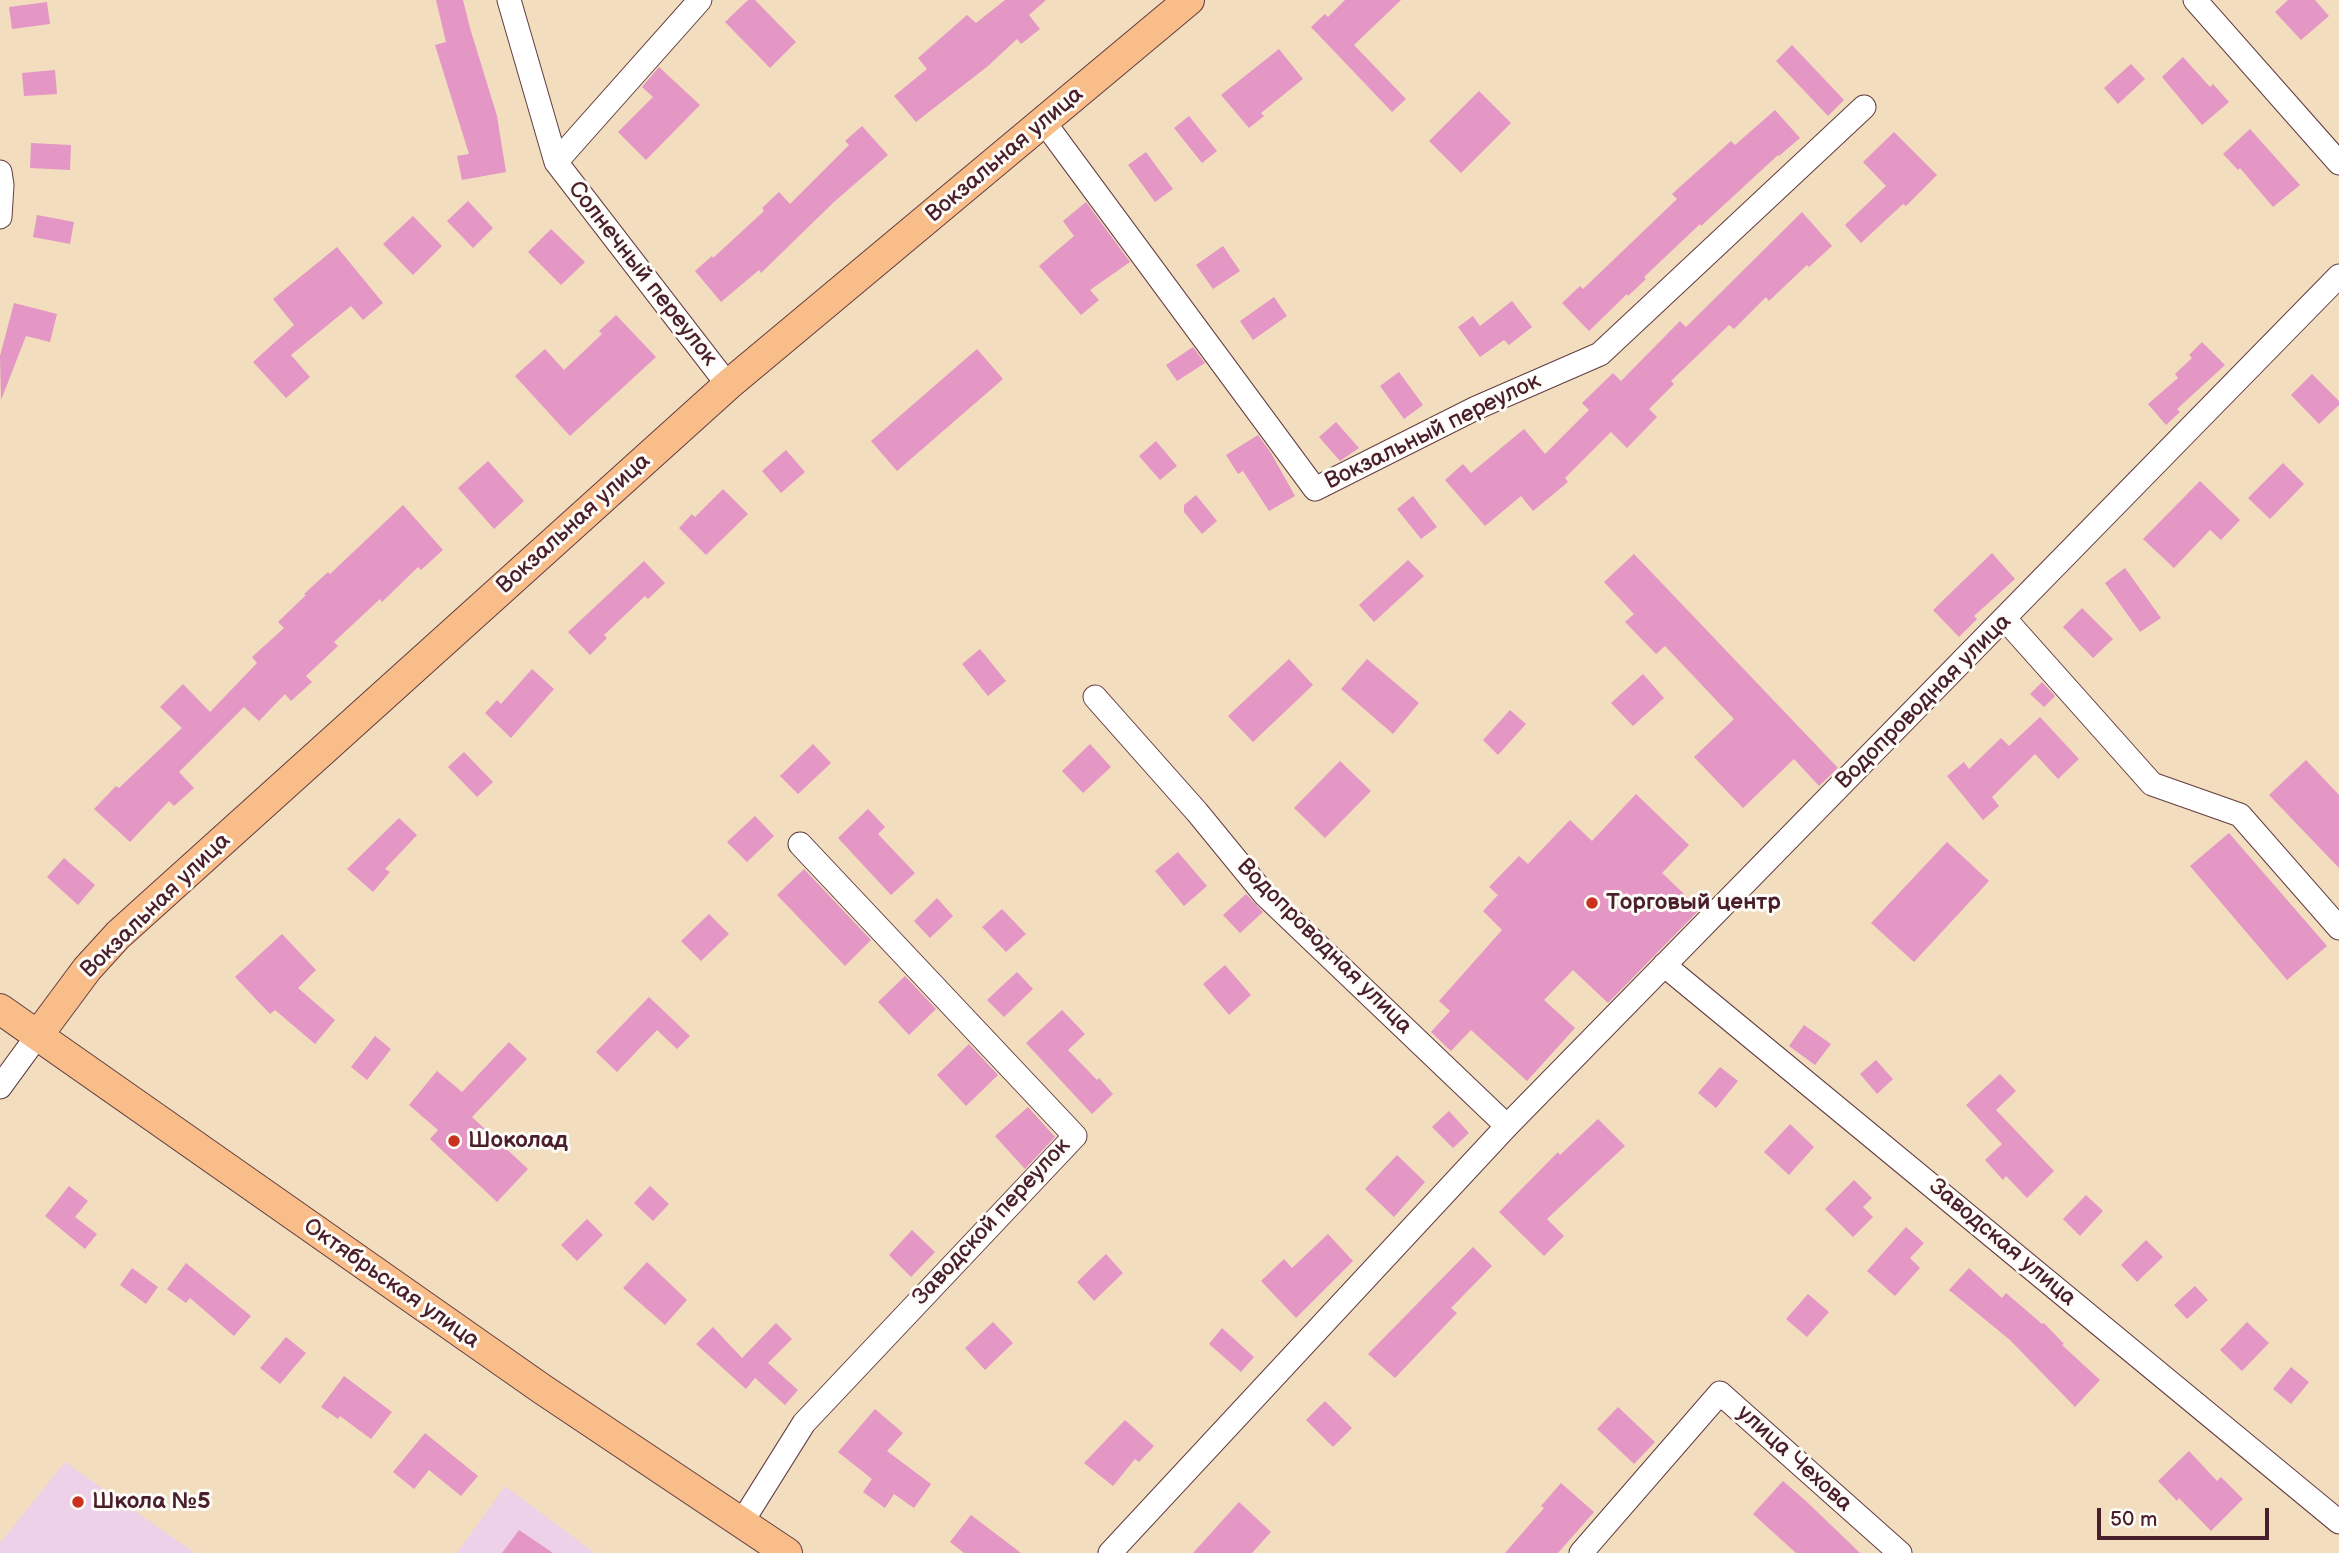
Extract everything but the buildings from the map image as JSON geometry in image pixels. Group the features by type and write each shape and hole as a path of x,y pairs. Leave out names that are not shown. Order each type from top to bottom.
{"main road":[{"name":"Вокзальная улица","path":"38,1035 87,969 118,935 728,385 1189,0"},
{"name":"Октябрьская улица","path":"0,1009 542,1389 787,1553"}],"street":[{"name":"Солнечный переулок","path":"509,0 556,162 728,385"},
{"path":"2195,0 2339,163"},
{"name":"Солнечный переулок","path":"556,162 698,1"},
{"name":"Вокзальный переулок","path":"1044,122 1315,489 1476,408 1600,354 1864,107"},
{"path":"0,172 0,217"},
{"name":"Водопроводная улица","path":"1110,1553 1507,1126 2339,276"},
{"path":"2005,619 2152,784 2240,815 2339,928"},
{"name":"Водопроводная улица","path":"1095,696 1197,812 1265,895 1507,1126"},
{"name":"Заводской переулок","path":"742,1521 804,1423 1075,1136 800,844"},
{"name":"Заводская улица","path":"1664,965 2339,1522"},
{"name":"Вокзальная улица","path":"0,1087 38,1035"},
{"name":"улица Чехова","path":"1581,1553 1720,1394 1900,1553"}],"shaded area":[{"name":"Школа №5","path":"65,1462 195,1553 0,1553 0,1543"},
{"path":"505,1486 595,1553 457,1553"}],"place":[{"name":"Торговый центр","path":"1592,903"},
{"name":"Шоколад","path":"454,1141"},
{"name":"Школа №5","path":"78,1502"}]}
